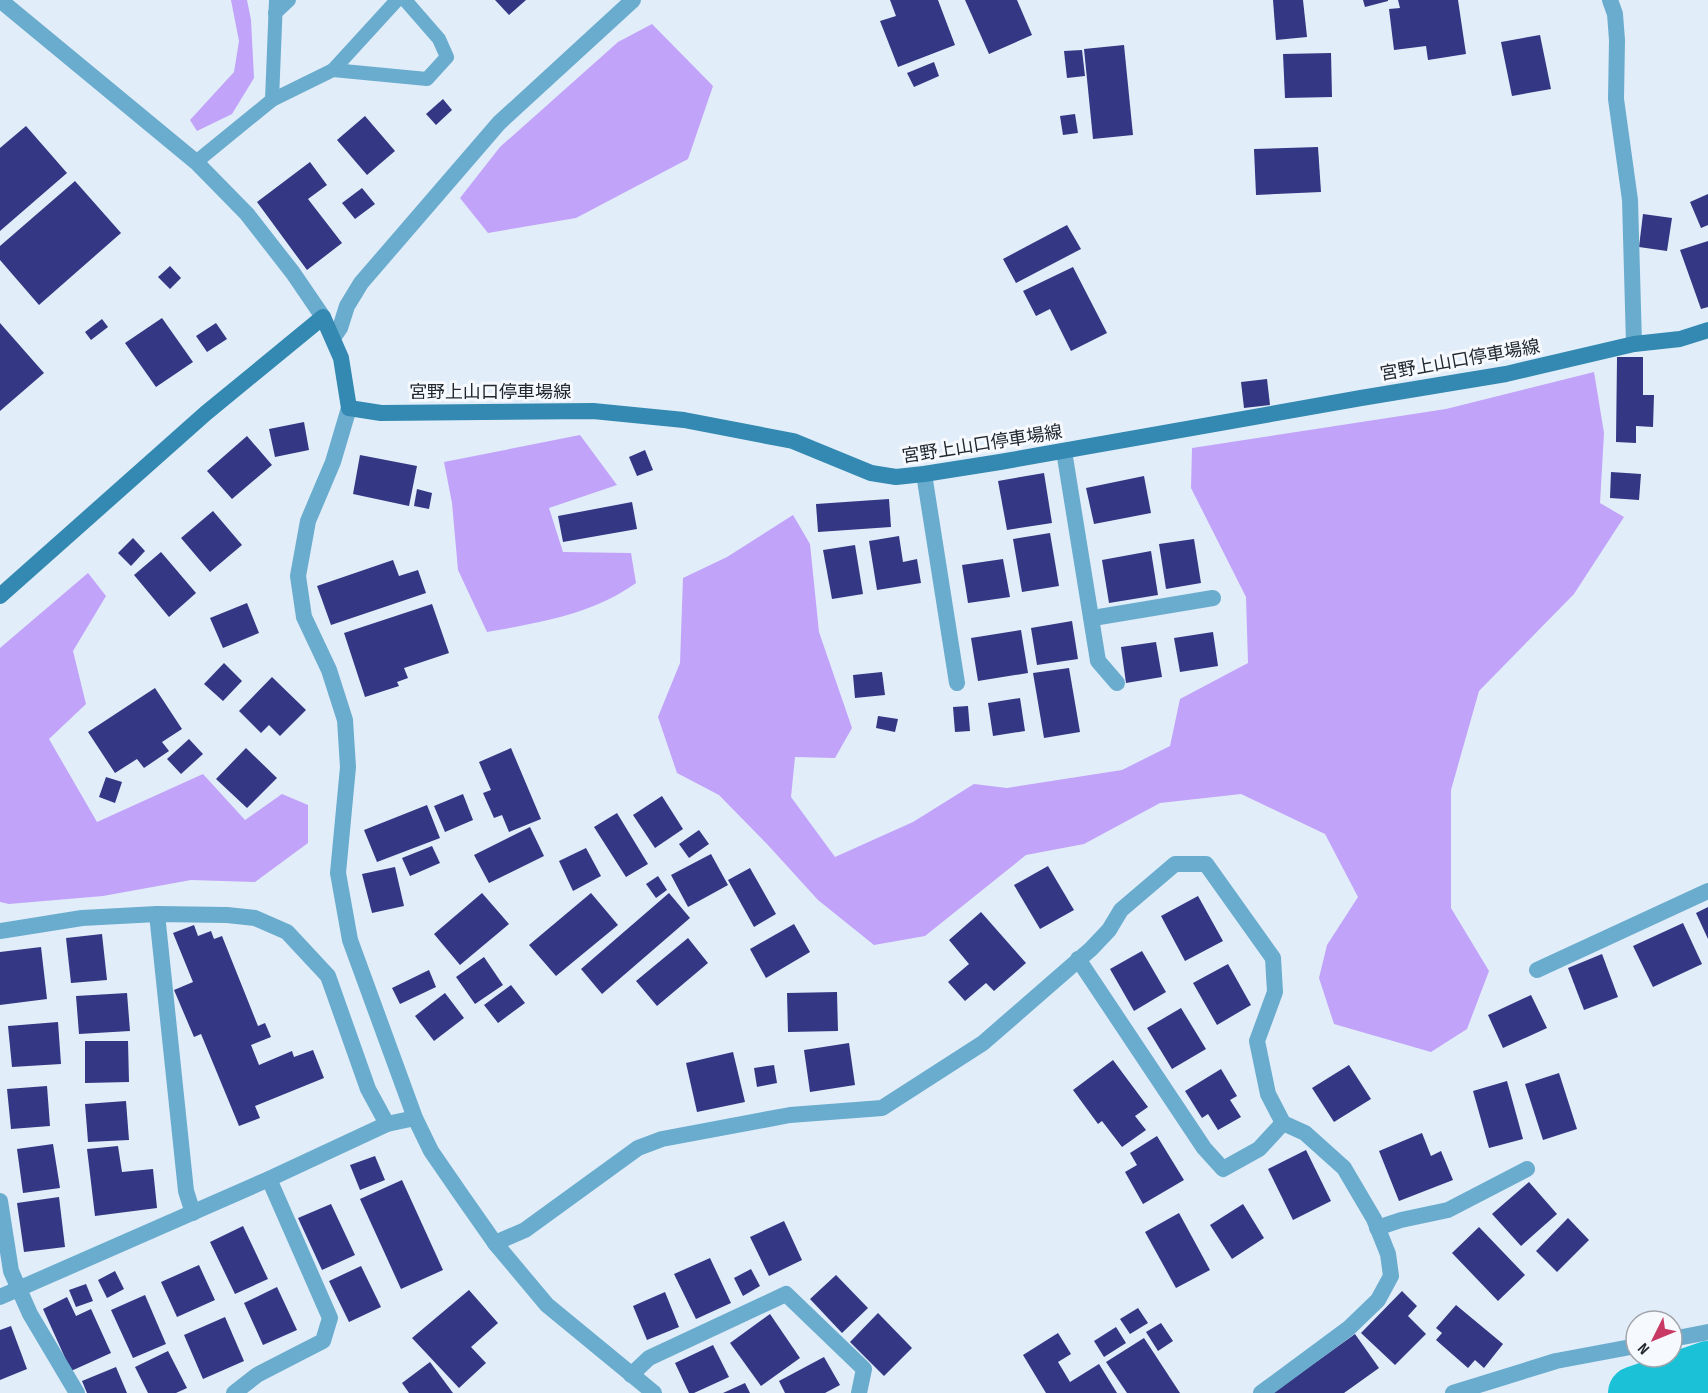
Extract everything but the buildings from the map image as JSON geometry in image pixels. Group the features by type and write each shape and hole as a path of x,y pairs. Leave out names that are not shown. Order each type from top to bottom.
{"main road":[{"path":"0,596 206,413 323,317 341,358 349,408"},
{"name":"宮野上山口停車場線","path":"349,408 381,413 593,411 684,420 793,441 871,472 896,477 1064,451 1506,374 1634,344 1680,339 1708,330"}],"street":[{"path":"0,0 196,162 247,214 293,273 323,317"},
{"path":"333,338 340,328 347,306 361,283 499,123 633,0"},
{"path":"1610,0 1615,14 1617,40 1616,99 1630,200 1634,344"},
{"path":"349,408 333,462 308,521 297,576 304,617 329,670 345,720 348,767 338,873 350,940 415,1118 431,1150 495,1243 547,1305 654,1393"},
{"path":"1064,451 1093,618 1098,661 1117,683"},
{"path":"924,474 957,683"},
{"path":"1093,618 1213,598"},
{"path":"495,1243 525,1230 638,1148 662,1139 790,1115 882,1108 983,1043 1078,959 1109,930 1121,910 1175,864 1206,864 1273,958 1275,992 1257,1041 1268,1094 1282,1123 1305,1133 1344,1168 1377,1228 1388,1254 1391,1276 1378,1300 1349,1328 1261,1393"},
{"path":"1537,970 1708,891"},
{"path":"0,931 82,918 157,914 227,915 255,918 287,932 328,976 368,1089 387,1124"},
{"path":"157,914 186,1191 193,1213"},
{"path":"1078,959 1204,1148 1223,1170 1259,1149 1282,1123"},
{"path":"0,1297 193,1213 387,1124 415,1118"},
{"path":"1377,1228 1401,1220 1448,1210 1527,1169"},
{"path":"234,1393 257,1375 323,1341 330,1318 269,1179"},
{"path":"0,1201 11,1271 30,1314 78,1393"},
{"path":"632,1375 649,1358 786,1294 864,1369 859,1393"},
{"path":"1684,1337 1708,1332"},
{"path":"1453,1393 1556,1361 1624,1348"}],"lane":[{"path":"272,100 276,6 289,0"},
{"path":"196,162 272,100 333,70 398,0"},
{"path":"333,70 427,79 447,57 439,39 405,0"}],"shaded area":[{"path":"231,0 247,0 251,20 254,78 232,114 197,131 190,120 234,72 239,41"},
{"path":"652,24 713,86 688,159 576,218 488,233 460,198 500,147 618,42"},
{"path":"1594,372 1604,433 1600,503 1624,517 1574,594 1479,691 1451,790 1451,908 1489,971 1467,1029 1431,1052 1334,1024 1319,978 1327,945 1358,897 1325,834 1241,794 1160,803 1084,844 1026,855 925,936 874,945 818,900 719,795 677,773 658,717 680,663 683,578 727,557 793,515 810,544 819,632 852,728 835,758 795,757 791,797 835,857 913,822 974,784 1007,788 1122,770 1170,746 1180,699 1248,663 1246,597 1191,488 1192,448 1446,409"},
{"path":"580,435 617,485 549,508 563,552 631,553 636,583 619,594 583,610 545,621 487,632 458,570 452,503 444,462"},
{"path":"88,573 106,596 73,651 86,704 49,739 97,822 203,774 245,820 282,794 308,805 308,843 255,882 191,880 103,896 9,904 0,902 0,648"}],"waterway":[{"path":"1635,1393 1708,1368"}]}
